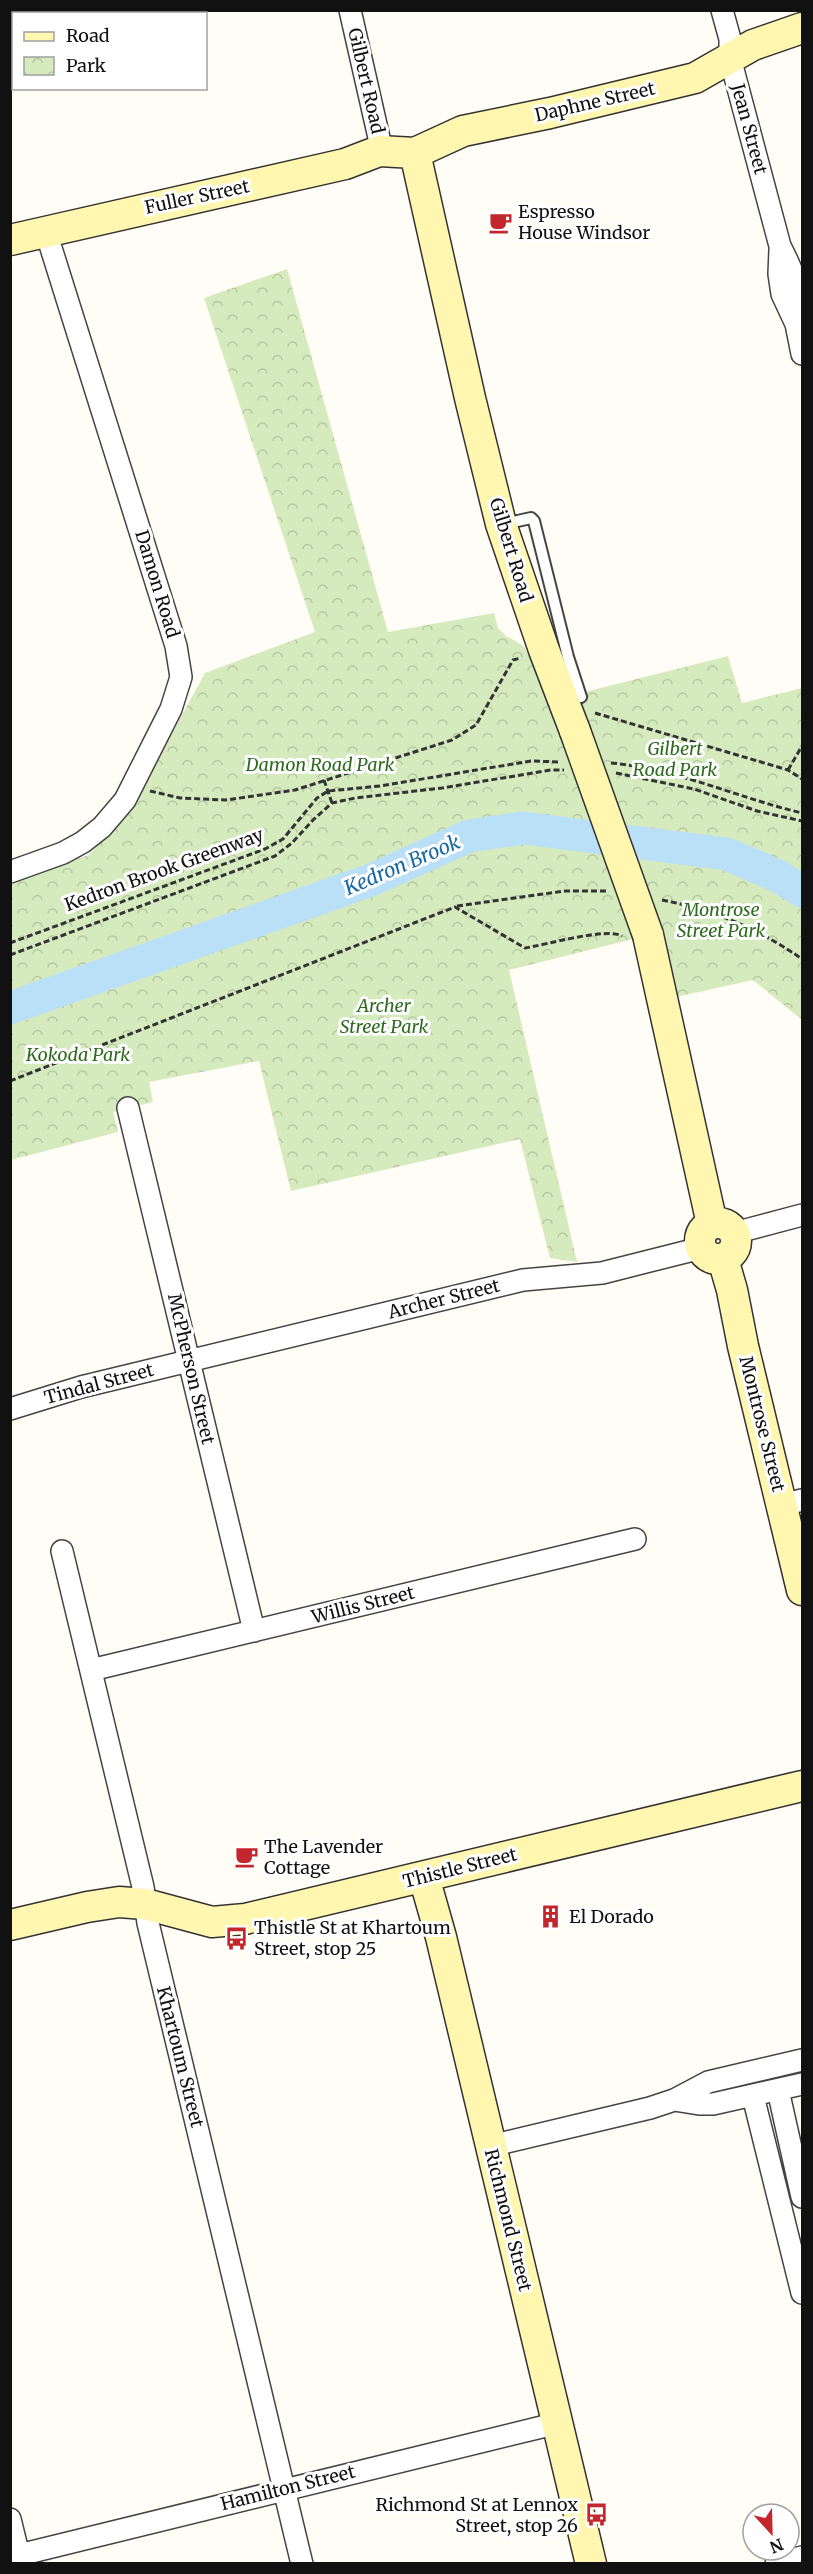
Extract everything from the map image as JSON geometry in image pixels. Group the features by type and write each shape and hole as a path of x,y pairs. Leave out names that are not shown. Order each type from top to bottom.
{"street":[{"name":"Gilbert Road","path":"350,10 382,151"},
{"name":"Jean Street","path":"722,10 730,39 730,58 780,246 794,273 802,354"},
{"name":"Daphne Street","path":"382,151 415,153 463,131 550,113 695,78 753,45 802,28"},
{"name":"Fuller Street","path":"10,240 345,164 382,151"},
{"name":"Gilbert Road","path":"415,153 501,524 544,650 575,731 637,937"},
{"name":"Damon Road","path":"10,872 63,853 84,842 102,827 133,787 171,709 181,677 176,646 46,232"},
{"name":"Montrose Street","path":"637,937 732,1290 743,1346 792,1503 802,1590"},
{"name":"McPherson Street","path":"128,1108 254,1631"},
{"name":"Archer Street","path":"188,1361 523,1280 602,1273 802,1215"},
{"name":"Tindal Street","path":"10,1409 70,1390 188,1361"},
{"name":"Willis Street","path":"91,1670 635,1539"},
{"name":"Khartoum Street","path":"62,1551 146,1904 151,1935 302,2564"},
{"name":"Thistle Street","path":"10,1925 104,1903 146,1904 199,1920 222,1922 263,1915 802,1786"},
{"name":"Richmond Street","path":"424,1877 441,1937 591,2564"},
{"path":"490,2146 650,2108 674,2100 708,2082 802,2060"},
{"path":"674,2100 713,2104 802,2084"},
{"path":"778,2090 802,2197"},
{"path":"753,2096 802,2293"},
{"name":"Hamilton Street","path":"20,2559 284,2488 558,2423"},
{"path":"10,2519 20,2559"},
{"path":"776,2564 802,2557"}],"lane":[{"path":"501,524 530,519 534,521 568,657 581,697"}],"path":[{"path":"133,787 180,798 226,800 295,790 452,740 476,724 513,660 544,650"},
{"path":"581,697 587,710 788,770 802,779"},
{"path":"788,770 802,746"},
{"path":"328,791 380,786 531,761 562,762"},
{"path":"605,763 671,772 770,805 802,813"},
{"path":"10,955 275,856 292,843 324,808 332,803 551,770 571,770"},
{"path":"608,772 694,789 757,811 802,821"},
{"path":"324,780 332,803"},
{"name":"Kedron Brook Greenway","path":"10,943 265,849 283,838 317,798 328,791"},
{"path":"10,1081 455,907 525,948 602,934 617,933 637,937"}],"green space":[{"path":"287,269 388,632 494,613 498,628 506,636 524,646 549,701 728,656 742,703 802,688 802,1020 753,980 676,997 657,933 509,970 577,1262 550,1258 520,1139 291,1191 259,1061 149,1082 153,1102 113,1112 118,1132 11,1160 11,879 89,855 132,807 205,673 315,632 204,298"}],"waterway":[{"name":"Kedron Brook","path":"10,1008 371,880 469,836 523,828 727,854 778,876 802,891"}],"place":[{"name":"Espresso House Windsor","path":"500,222"},
{"name":"The Lavender Cottage","path":"246,1857"},
{"name":"El Dorado","path":"551,1917"},
{"name":"Thistle St at Khartoum Street, stop 25","path":"236,1938"},
{"name":"Richmond St at Lennox Street, stop 26","path":"596,2515"}],"park label":[{"name":"Gilbert Road Park","path":"675,759"},
{"name":"Damon Road Park","path":"320,765"},
{"name":"Montrose Street Park","path":"721,920"},
{"name":"Archer Street Park","path":"384,1016"},
{"name":"Kokoda Park","path":"78,1055"}]}
